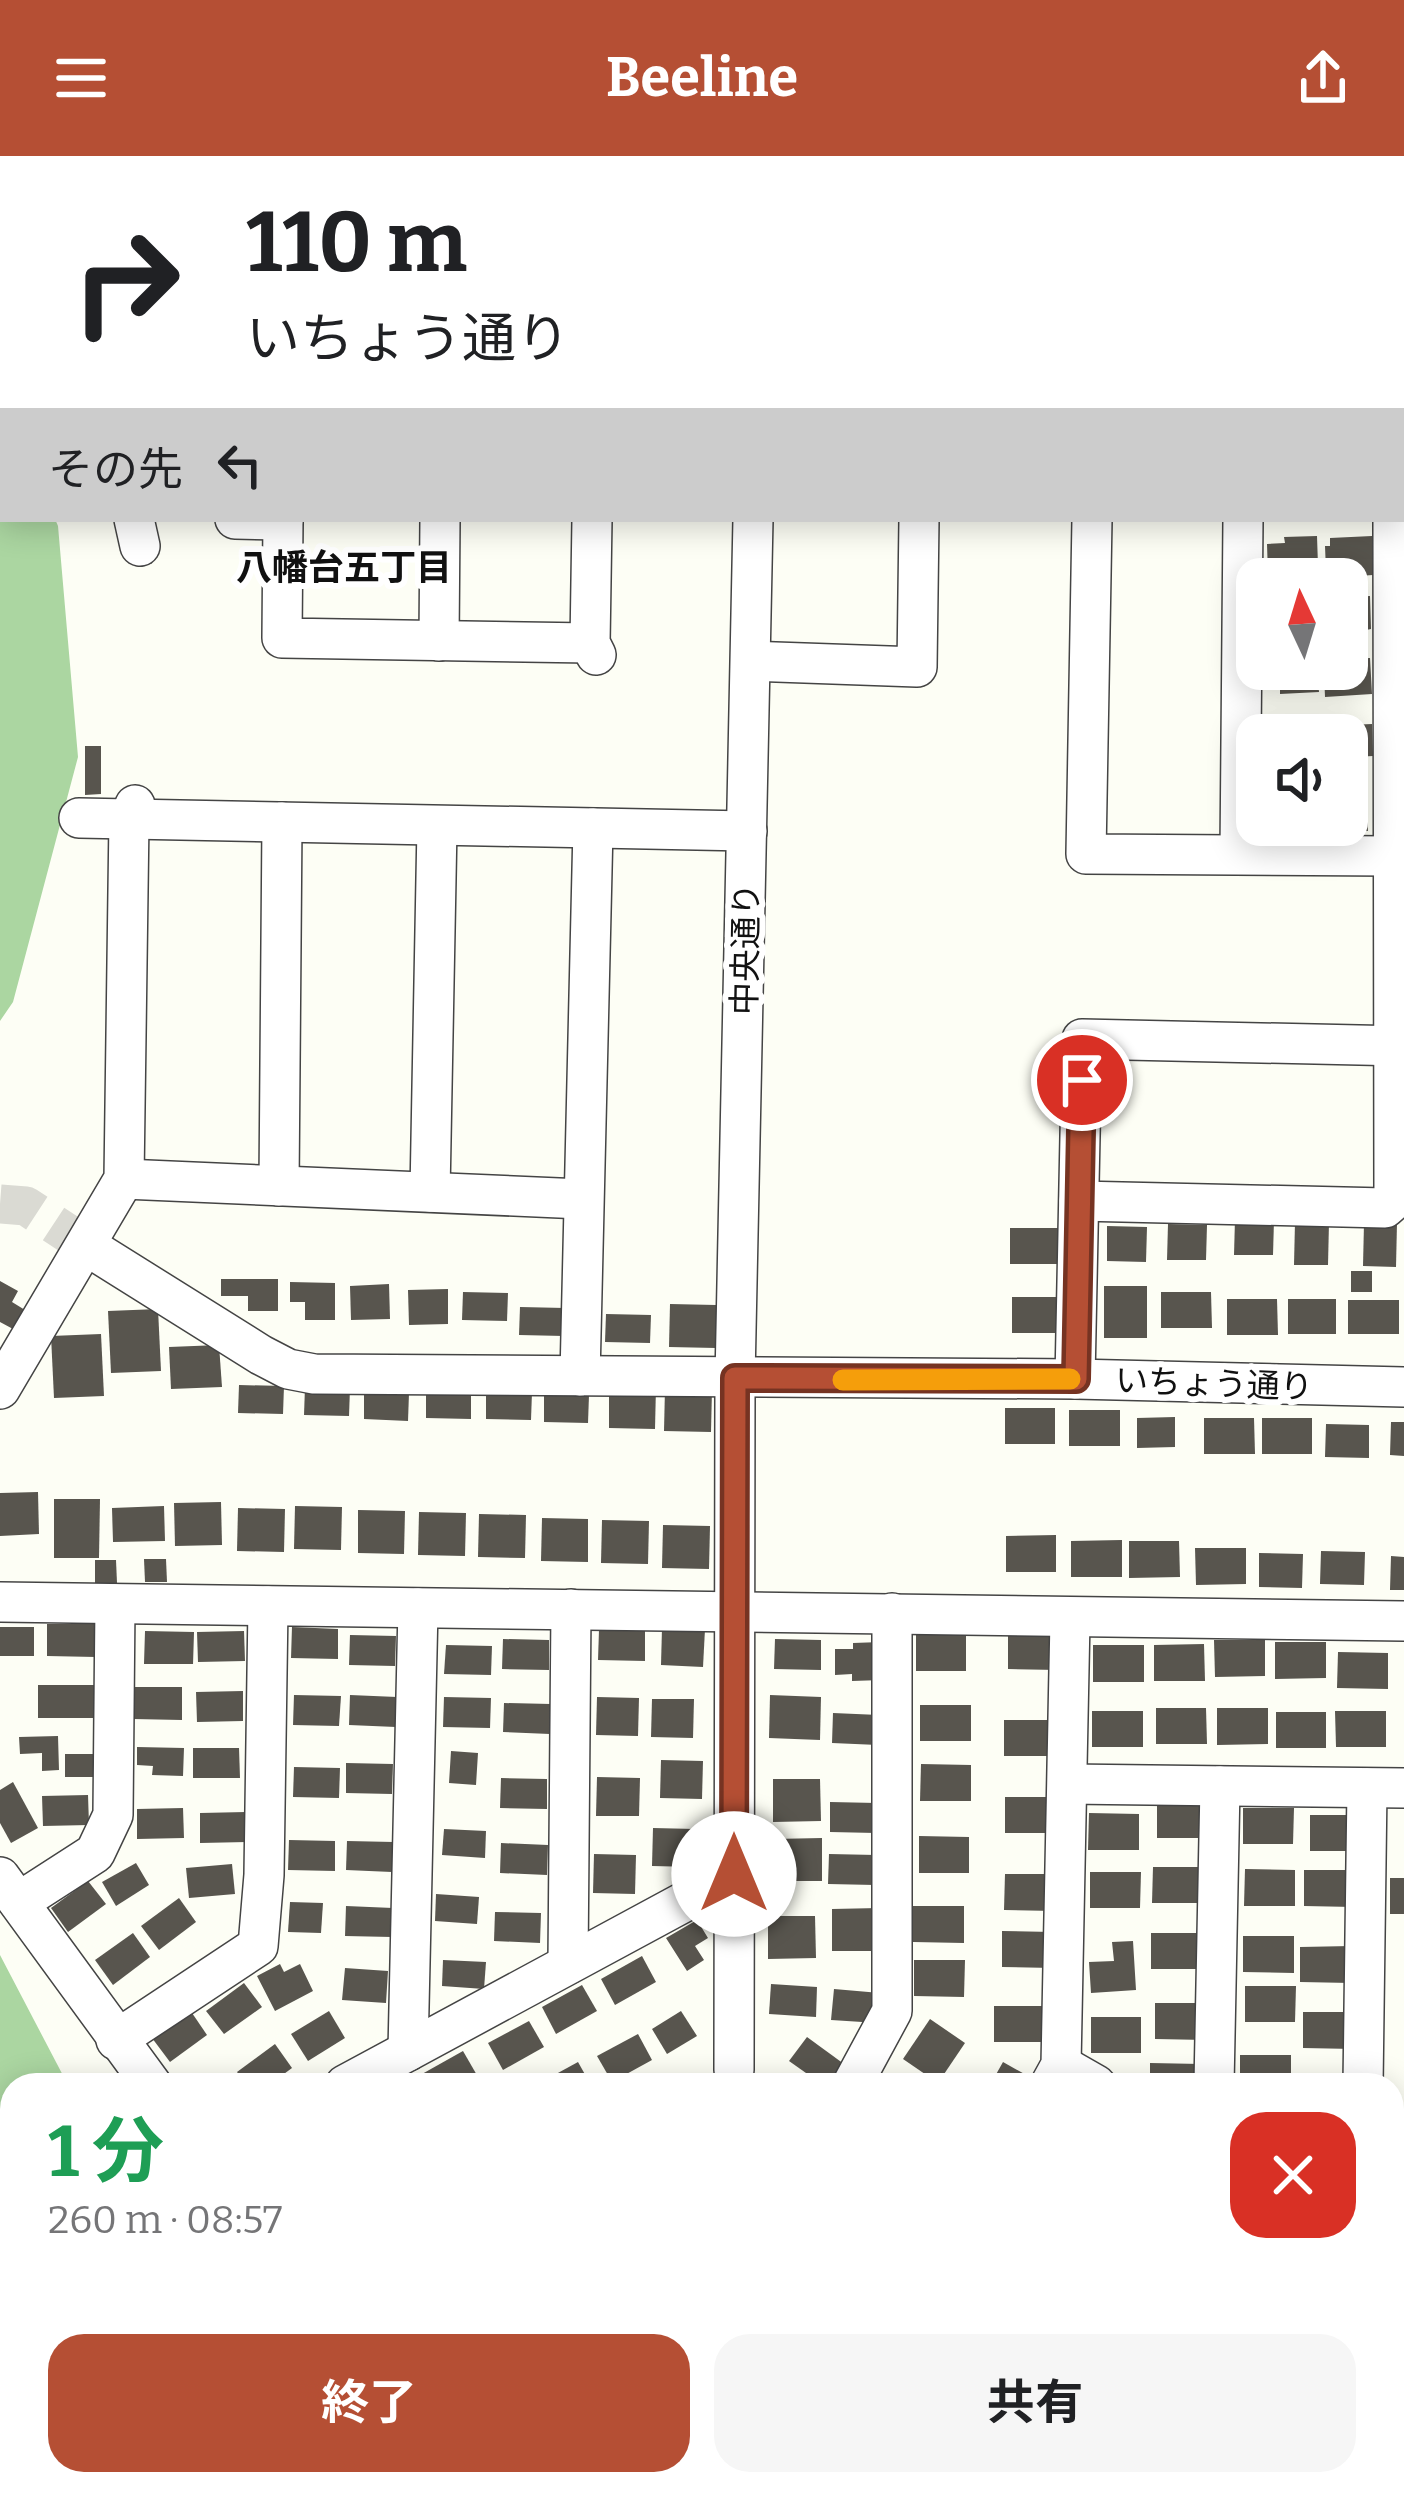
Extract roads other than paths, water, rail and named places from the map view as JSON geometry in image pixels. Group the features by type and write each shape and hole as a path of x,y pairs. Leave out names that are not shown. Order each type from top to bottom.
{"street":[{"path":"283,522 282,638 593,649 592,522"},
{"path":"439,641 440,522"},
{"name":"中央通り","path":"733,2073 735,1378 753,522"},
{"path":"751,661 916,667 919,522"},
{"path":"1092,522 1086,854 1391,856"},
{"path":"1240,854 1243,522"},
{"path":"1079,1201 1385,1208 1394,1201 1399,1046 1391,856 1393,522"},
{"path":"79,818 132,812 282,822 747,831"},
{"path":"0,1390 124,1179 132,812"},
{"path":"279,1186 282,822"},
{"path":"430,1192 436,826"},
{"path":"580,1376 593,828"},
{"path":"1076,1379 1082,1039 1399,1046"},
{"path":"124,1179 582,1199"},
{"name":"いちょう通り","path":"86,1246 288,1369 314,1374 1076,1379 1404,1387"},
{"path":"0,1602 1404,1621"},
{"path":"116,1604 113,1816 95,1853 9,1889 142,2073"},
{"path":"116,2040 258,1946 264,1876 268,1606"},
{"path":"408,2051 418,1608"},
{"path":"568,1964 571,1610"},
{"path":"858,2073 892,2011 892,1613"},
{"path":"1056,2073 1070,1619"},
{"path":"1068,1784 1386,1788 1364,2073"},
{"path":"1214,2073 1220,1786"},
{"path":"367,2073 734,1874"}],"tunnel":[{"path":"0,1204 26,1206 87,1246"}],"district":[{"name":"八幡台五丁目","path":"344,567"}]}
